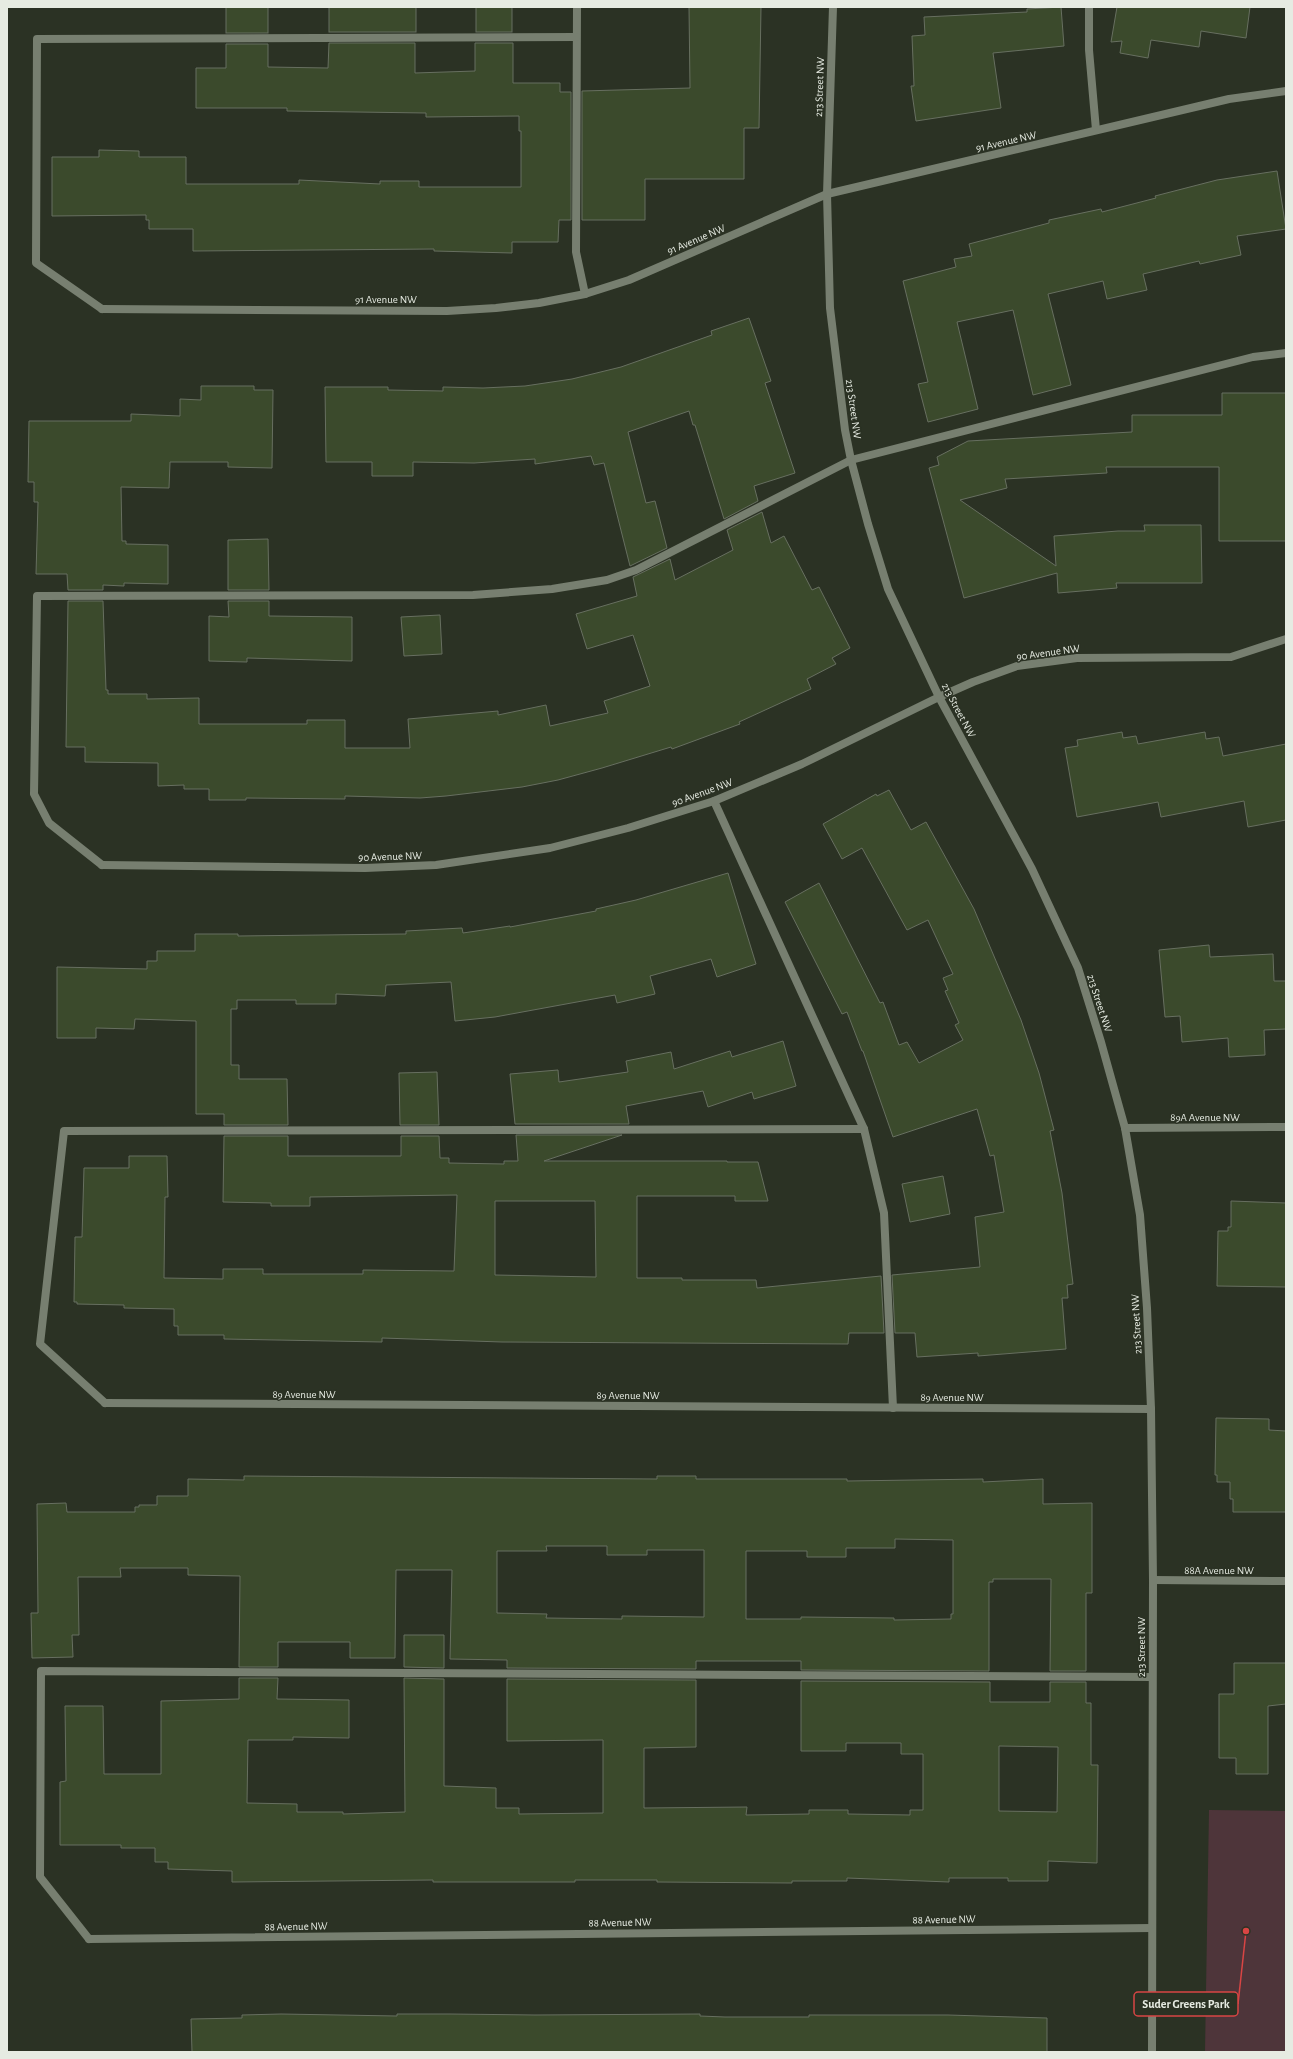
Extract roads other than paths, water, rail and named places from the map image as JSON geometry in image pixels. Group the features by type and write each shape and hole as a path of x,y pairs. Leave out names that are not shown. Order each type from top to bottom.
{"street":[{"path":"577,7 576,252 585,294"},
{"name":"213 Street NW","path":"833,7 827,194 830,308 845,430 851,460 868,524 888,589 939,697 1032,869 1078,968 1101,1042 1125,1128 1140,1215 1147,1308 1151,1409 1152,2052"},
{"path":"1089,7 1089,50 1096,130"},
{"name":"91 Avenue NW","path":"576,37 38,39 36,263 102,309 447,311 496,308 539,303 585,294 629,280 827,194 1229,99 1286,91"},
{"path":"851,460 1253,357 1286,353"},
{"name":"90 Avenue NW","path":"851,460 636,570 607,580 552,589 474,595 38,596 34,794 49,823 102,865 365,868 436,865 550,848 628,828 714,801 802,764 939,697 973,682 1017,666 1077,658 1231,657 1286,639"},
{"path":"714,801 864,1130 884,1213 893,1408"},
{"name":"89A Avenue NW","path":"1125,1128 1286,1127"},
{"name":"89 Avenue NW","path":"864,1130 64,1131 40,1344 105,1404 1151,1409"},
{"name":"88A Avenue NW","path":"1152,1580 1286,1581"},
{"name":"88 Avenue NW","path":"1152,1677 41,1672 40,1877 89,1939 1152,1928"}],"place":[{"name":"Suder Greens Park","path":"1246,1931"}]}
